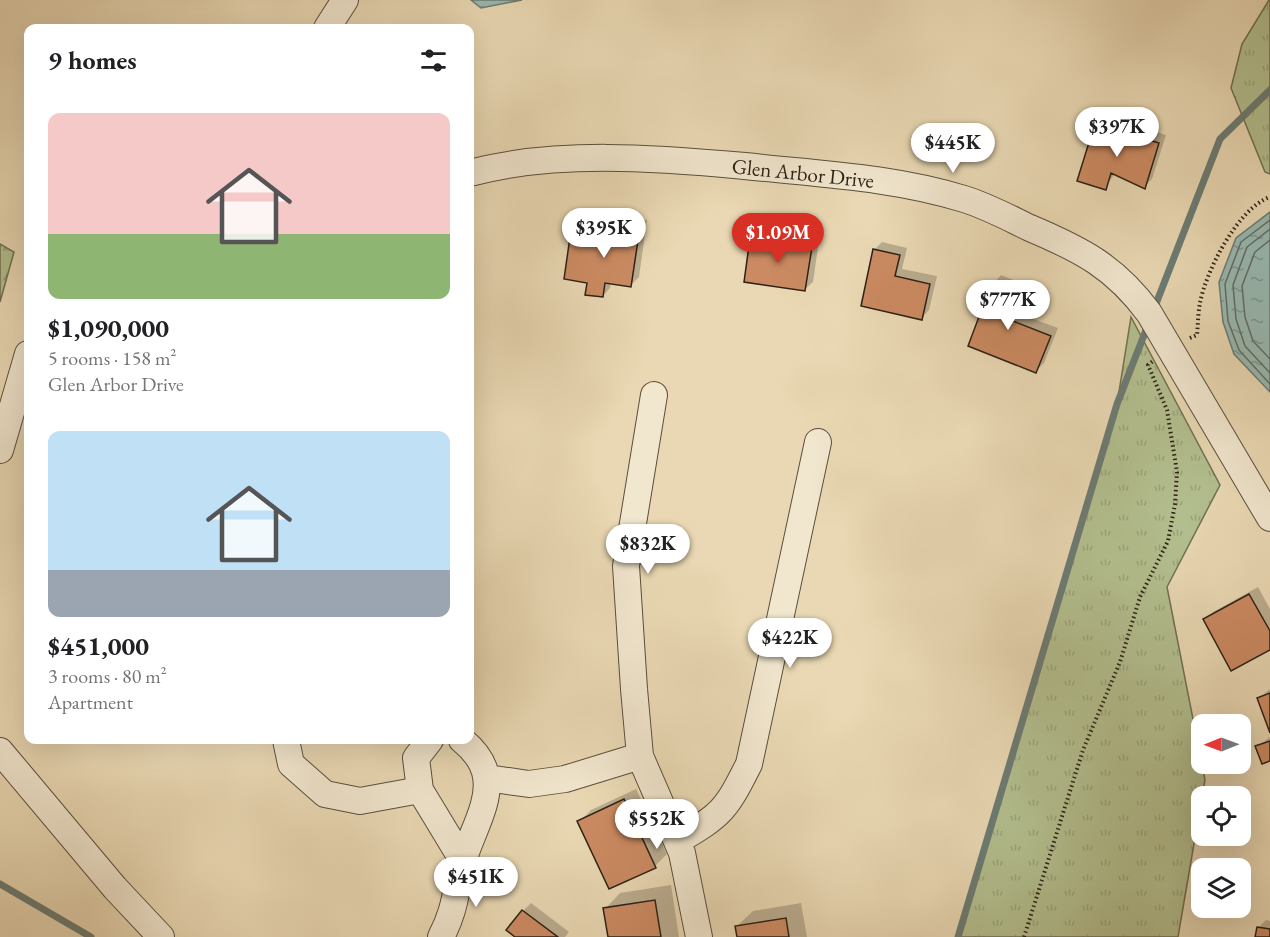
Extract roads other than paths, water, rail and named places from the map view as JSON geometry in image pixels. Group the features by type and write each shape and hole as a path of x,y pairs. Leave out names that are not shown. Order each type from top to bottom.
{"street":[{"path":"330,24 345,0"},
{"name":"Glen Arbor Drive","path":"474,172 543,162 602,159 679,160 862,178 919,187 966,200 1095,258 1132,291 1170,349 1270,518"},
{"path":"0,450 24,368"},
{"path":"654,395 626,566 640,756 682,853 699,937"},
{"path":"677,841 716,818 731,799 749,764 818,442"},
{"path":"287,744 291,764 325,794 360,801 420,790"},
{"path":"427,744 416,758 420,790 463,861"},
{"path":"441,937 453,914 463,861 481,814 487,778 475,751 467,744"},
{"path":"0,751 115,888 161,937"},
{"path":"487,778 529,784 565,779 640,756"}],"water":[{"path":"471,0 522,0 481,8"},
{"path":"1270,212 1270,392 1234,354 1223,322 1219,282 1236,238"}],"waterway":[{"path":"1154,309 1220,139 1270,90"},
{"path":"958,937 1117,404 1148,325"},
{"path":"0,884 91,937"}]}
